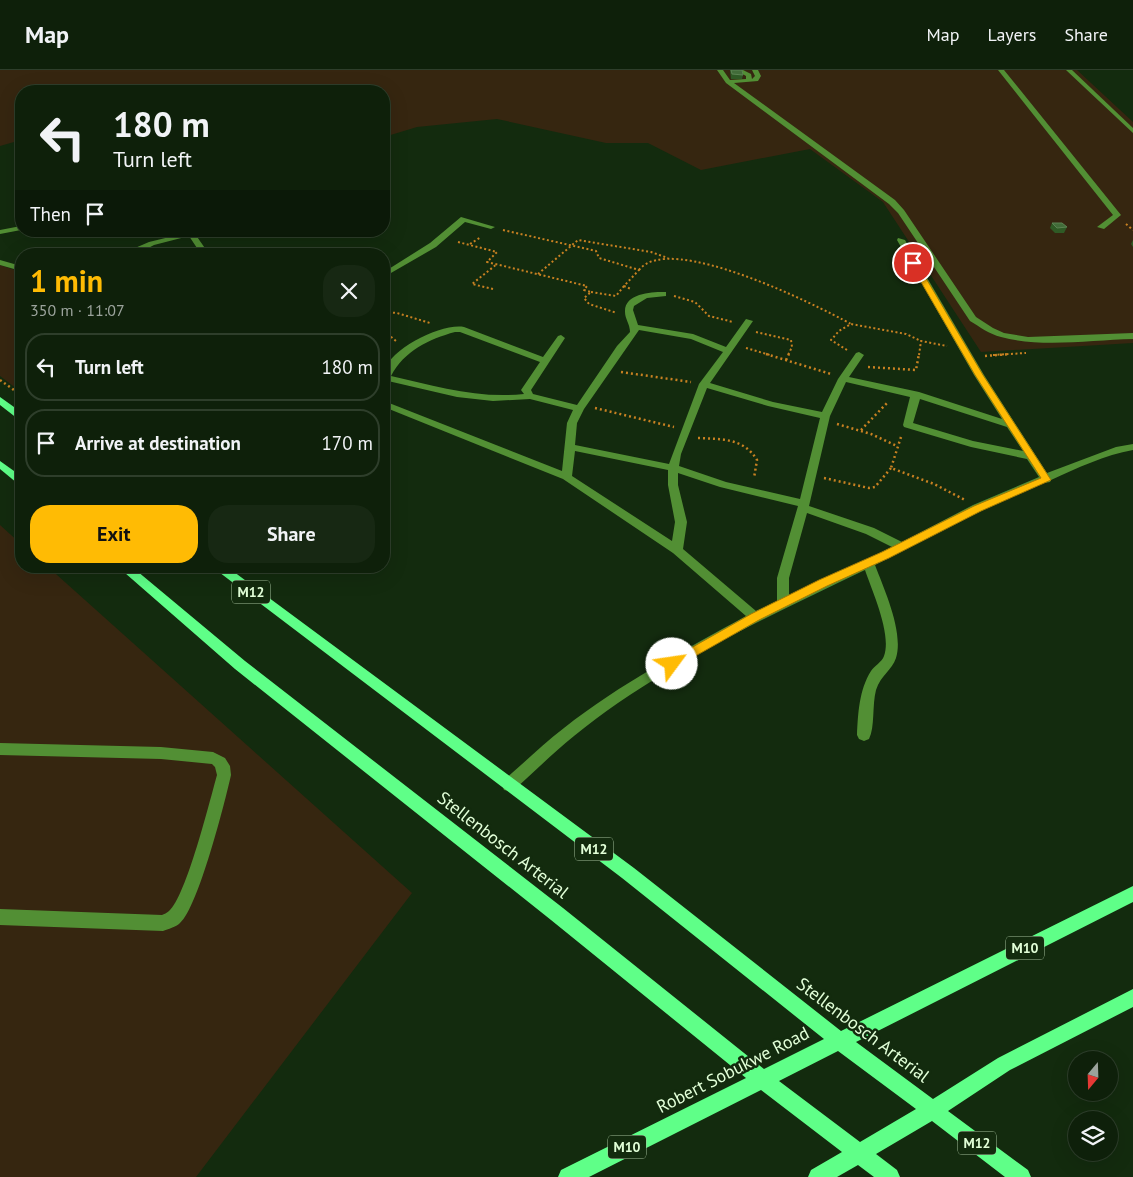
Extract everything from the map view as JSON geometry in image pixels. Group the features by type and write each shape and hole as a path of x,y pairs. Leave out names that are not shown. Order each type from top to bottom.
{"main road":[{"path":"0,400 15,412"},
{"path":"0,464 15,476"},
{"name":"Stellenbosch Arterial","path":"131,573 240,665 557,914 762,1079 890,1177"},
{"name":"Stellenbosch Arterial","path":"226,573 636,880 840,1041 933,1110"},
{"name":"Robert Sobukwe Road","path":"568,1177 1133,894"},
{"path":"818,1177 933,1110 1004,1064 1133,998"},
{"name":"M12","path":"933,1110 1021,1177"}],"street":[{"path":"720,70 722,76 728,82 892,202 901,212 964,307 979,324 1002,335 1028,340 1133,336"},
{"path":"739,70 748,75 749,80 746,82"},
{"path":"728,82 746,82 758,79 755,70"},
{"path":"1001,70 1117,214 1101,227"},
{"path":"1069,70 1133,131"},
{"path":"390,270 420,253 464,219 491,228"},
{"path":"0,232 15,229"},
{"path":"140,248 175,237"},
{"path":"193,237 200,248"},
{"path":"901,240 964,349 1013,426 1029,456 1046,480"},
{"path":"0,262 15,267"},
{"path":"567,477 572,423 605,369 632,336 635,327 629,316 633,302 645,296 663,294"},
{"path":"677,550 681,522 676,500 673,468 683,434 704,384 746,325"},
{"path":"635,327 693,337 731,347"},
{"path":"390,368 405,350 457,329 545,361"},
{"path":"530,396 526,390 561,338"},
{"path":"782,603 783,578 788,553 803,506 825,418 843,379 859,355"},
{"path":"390,379 483,398 508,400 530,396 579,409"},
{"path":"843,379 916,394 1013,426"},
{"path":"704,384 825,418"},
{"path":"916,394 908,425 971,444 1029,456"},
{"path":"390,406 567,477 677,550 733,596 755,617"},
{"path":"569,446 673,468 803,506 870,531 902,547"},
{"path":"509,785 569,732 615,699 686,655 755,617 902,547 977,508 1046,480 1083,462 1120,449 1133,447"},
{"path":"864,734 869,687 877,672 890,660 892,648 888,623 868,563"},
{"path":"0,749 161,753 213,758 220,760 224,767 224,775 208,835 184,904 175,917 163,923 0,916"}],"path":[{"path":"469,244 478,240 491,228 596,251 599,258 639,270"},
{"path":"441,238 497,252 487,262 587,286 584,290 591,292 616,296 648,261 669,259 704,264 746,275 805,299 851,324 906,334 921,341 964,349"},
{"path":"538,274 578,240 640,250 662,255 669,259"},
{"path":"493,289 472,284 482,274 497,264"},
{"path":"624,286 645,296"},
{"path":"591,292 584,298 589,304 629,316"},
{"path":"663,294 674,295 696,302 709,316 788,338 792,347 786,360"},
{"path":"390,312 457,329"},
{"path":"851,324 831,340 842,348 859,355"},
{"path":"853,365 916,370 921,341"},
{"path":"731,347 786,360 843,379"},
{"path":"605,369 704,384"},
{"path":"0,380 15,391"},
{"path":"861,430 888,404 890,394 896,390"},
{"path":"579,409 603,409 683,434 737,442 748,446 756,460 750,492"},
{"path":"825,418 861,430 897,446"},
{"path":"810,475 869,488 879,484 891,468 897,446 908,425"},
{"path":"891,468 934,484 977,508"}],"shaded area":[{"path":"0,70 1077,70 1133,122 1133,343 981,352 883,202 810,149 701,170 648,143 606,143 497,119 417,127 390,135 390,85 15,85 15,142 0,146"},
{"path":"0,265 15,270 15,387 0,376"},
{"path":"0,525 15,539 15,573 55,573 412,893 196,1177 0,1177"}],"building":[{"path":"731,70 742,70 743,75 732,74"},
{"path":"1052,223 1062,223 1067,227 1057,228"}],"route":[{"path":"672,664 755,617 823,583 885,555 977,508 1046,480 979,375 913,263"}]}
